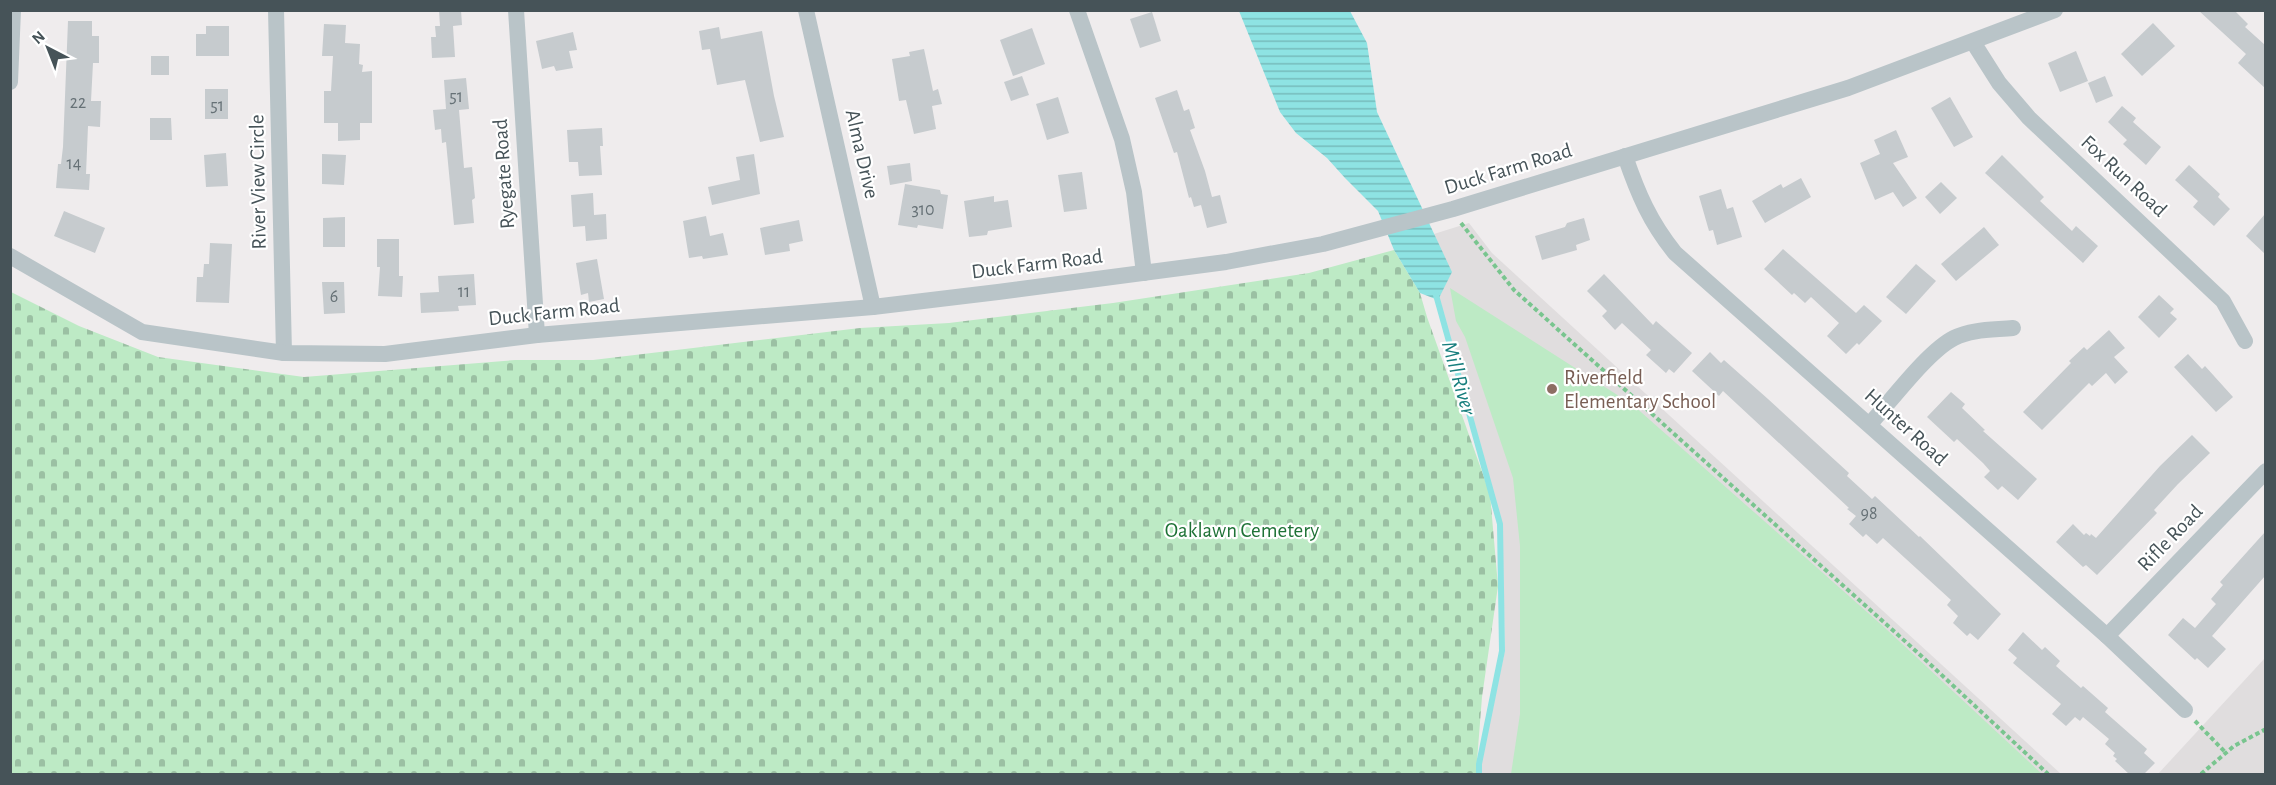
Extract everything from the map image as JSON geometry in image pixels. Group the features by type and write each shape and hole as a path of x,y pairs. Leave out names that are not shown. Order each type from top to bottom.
{"street":[{"path":"10,82 13,10"},
{"name":"River View Circle","path":"276,10 284,353"},
{"name":"Ryegate Road","path":"516,10 537,335"},
{"name":"Alma Drive","path":"806,10 873,307"},
{"path":"1077,10 1122,139 1134,192 1144,273"},
{"name":"Duck Farm Road","path":"10,256 142,332 284,353 386,354 537,335 873,307 1274,255 1356,235 1457,216 1625,156 1848,88 2055,10"},
{"name":"Fox Run Road","path":"1973,42 1999,83 2029,118 2223,301 2245,341"},
{"name":"Hunter Road","path":"1625,156 1642,204 1656,229 1675,254 1870,424 2107,636 2185,710"},
{"path":"1870,424 1937,350 1954,338 1974,332 2013,328"},
{"name":"Rifle Road","path":"2107,636 2265,471"}],"path":[{"path":"1457,216 1514,290 1917,652 2048,774"},
{"path":"2185,710 2226,753"},
{"path":"2201,774 2234,746 2265,729"}],"shaded area":[{"name":"Riverfield Elementary School","path":"1469,223 1492,253 2061,774 1482,774 1481,764 1505,650 1502,524 1427,254 1418,239"},
{"path":"2265,658 2265,774 2158,774"}],"green space":[{"name":"Oaklawn Cemetery","path":"1394,250 1420,293 1490,494 1498,586 1482,697 1476,774 11,774 11,292 79,326 158,357 304,377 515,360 593,360 860,328 949,323 1113,303 1309,273"},
{"name":"Riverfield Elementary School","path":"1450,288 1633,405 1885,628 2042,774 1511,774 1520,714 1520,546 1513,478 1465,337 1456,321"}],"water":[{"path":"1239,11 1350,11 1367,43 1377,112 1452,272 1438,300 1420,293 1394,250 1378,211 1327,158 1296,133 1280,112"}],"building":[{"path":"439,10 461,10 462,25 453,26 455,57 432,58 431,37 436,37 435,26 440,26"},
{"path":"2198,10 2234,10 2248,24 2245,27 2265,45 2265,88 2238,63 2246,54"},
{"path":"1152,12 1161,41 1140,48 1130,19"},
{"path":"68,21 92,21 92,36 99,36 99,63 93,63 91,101 101,101 100,127 88,126 86,174 90,174 89,190 56,188 58,164 61,164 63,147"},
{"path":"2153,23 2175,46 2142,76 2121,54"},
{"path":"324,24 346,25 345,43 360,44 359,64 363,65 362,72 372,71 372,123 360,123 360,140 338,141 338,123 324,123 324,91 331,91 333,56 322,56"},
{"path":"206,26 229,26 229,56 196,56 196,34 206,34"},
{"path":"719,27 721,39 762,31 784,137 760,142 745,80 717,85 710,49 702,50 699,31"},
{"path":"1032,28 1045,64 1013,76 1000,40"},
{"path":"573,32 577,50 569,51 573,68 556,71 554,66 542,69 536,41"},
{"path":"924,49 933,91 938,89 942,104 932,106 936,129 914,134 906,100 899,101 892,59 910,56 909,52"},
{"path":"2076,51 2088,81 2060,92 2048,63"},
{"path":"151,56 169,56 169,75 151,75"},
{"path":"1022,76 1029,95 1011,101 1004,82"},
{"path":"2105,76 2113,96 2096,103 2088,83"},
{"path":"466,78 469,109 459,110 464,168 472,167 475,198 472,200 474,223 454,225 446,142 442,143 441,129 435,130 433,110 446,109 444,80"},
{"path":"205,89 228,89 228,119 205,119"},
{"path":"1177,90 1184,111 1189,109 1195,128 1190,130 1212,197 1220,195 1227,223 1207,228 1201,205 1194,207 1191,197 1189,198 1177,152 1174,153 1155,98"},
{"path":"1058,97 1069,133 1047,140 1036,104"},
{"path":"1950,97 1973,137 1954,147 1931,108"},
{"path":"2122,106 2136,118 2133,122 2161,147 2146,165 2123,144 2127,140 2108,122"},
{"path":"150,118 171,118 172,140 150,140"},
{"path":"602,128 603,146 600,146 602,175 579,176 578,162 569,162 567,130"},
{"path":"1896,130 1908,157 1893,163 1917,198 1903,207 1893,192 1875,200 1860,163 1880,154 1874,140"},
{"path":"226,153 228,186 206,187 204,155"},
{"path":"322,154 346,155 344,185 322,184"},
{"path":"754,154 760,194 712,205 708,187 740,180 736,157"},
{"path":"2002,155 2044,197 2040,201 2072,231 2076,226 2098,246 2083,263 1985,173"},
{"path":"910,163 912,181 890,185 887,166"},
{"path":"2189,165 2220,194 2218,197 2230,209 2214,226 2193,207 2198,201 2175,180"},
{"path":"1082,172 1087,209 1064,212 1058,175"},
{"path":"1801,178 1811,197 1765,223 1752,201 1781,184 1783,188"},
{"path":"1941,182 1957,198 1940,214 1925,197"},
{"path":"905,184 940,190 941,194 948,195 943,229 898,225"},
{"path":"1721,189 1727,209 1733,207 1742,237 1717,245 1713,230 1709,231 1699,196"},
{"path":"593,193 594,215 606,214 607,239 586,241 585,226 573,227 571,195"},
{"path":"994,196 994,202 1008,200 1012,227 988,231 987,235 969,237 964,201"},
{"path":"64,211 105,228 95,253 54,236"},
{"path":"2265,214 2265,254 2246,236"},
{"path":"706,216 710,236 723,233 728,255 703,259 702,256 689,258 683,221"},
{"path":"345,217 345,247 323,247 323,218"},
{"path":"1584,218 1590,240 1576,245 1577,250 1542,260 1535,236 1565,227 1567,223"},
{"path":"799,220 803,241 789,244 790,251 765,255 760,228"},
{"path":"1984,227 1999,245 1956,281 1941,264"},
{"path":"377,239 399,239 399,276 403,276 402,297 378,296 380,267 377,267"},
{"path":"210,243 232,244 229,303 196,302 197,277 203,277 204,264 209,264"},
{"path":"1783,249 1856,313 1864,305 1882,321 1859,345 1857,343 1846,354 1827,336 1839,323 1811,297 1805,303 1794,293 1792,295 1764,269"},
{"path":"597,259 604,299 589,302 588,293 581,295 576,263"},
{"path":"1916,264 1936,281 1906,314 1886,297"},
{"path":"474,274 476,305 458,306 459,311 421,313 420,293 439,292 438,276"},
{"path":"1604,274 1653,325 1656,321 1692,353 1674,373 1669,369 1666,373 1646,355 1651,350 1622,323 1615,330 1602,316 1607,311 1587,291"},
{"path":"322,282 344,282 345,313 324,314"},
{"path":"2159,295 2174,309 2170,313 2177,319 2159,338 2138,317"},
{"path":"2109,330 2125,348 2114,357 2128,372 2115,384 2106,373 2092,386 2089,383 2042,430 2023,412 2071,363 2069,361 2084,347 2087,350"},
{"path":"1710,352 1721,363 1724,360 1768,399 1849,473 1847,476 1872,499 1875,496 1920,536 2001,614 1978,640 1970,633 1967,636 1953,623 1958,616 1947,605 1951,600 1883,538 1877,544 1866,534 1863,537 1849,524 1856,516 1847,509 1849,508 1723,391 1719,396 1692,371"},
{"path":"2188,354 2202,369 2205,366 2233,397 2216,412 2174,367"},
{"path":"1951,392 1965,404 1962,408 1985,430 1983,431 2037,479 2018,500 2002,486 1998,490 1984,477 1990,471 1983,463 1957,439 1954,442 1927,417"},
{"path":"2192,435 2210,453 2178,484 2154,510 2157,513 2097,575 2086,565 2083,567 2056,542 2073,524 2084,535 2086,533 2090,536 2091,534 2096,538 2160,466"},
{"path":"2265,532 2265,576 2212,636 2226,649 2208,668 2197,658 2195,660 2168,635 2183,618 2195,628 2216,604 2211,599 2223,585 2220,582"},
{"path":"2023,632 2042,650 2045,647 2060,661 2056,666 2108,708 2105,712 2147,749 2144,753 2155,763 2144,774 2129,774 2115,761 2117,759 2113,756 2115,753 2105,744 2109,739 2083,717 2080,721 2075,717 2066,726 2052,714 2061,704 2013,663 2017,658 2008,650"}],"waterway":[{"name":"Mill River","path":"1436,295 1500,524 1502,651 1479,764 1479,774"}],"place":[{"name":"Riverfield Elementary School","path":"1552,389"}]}
